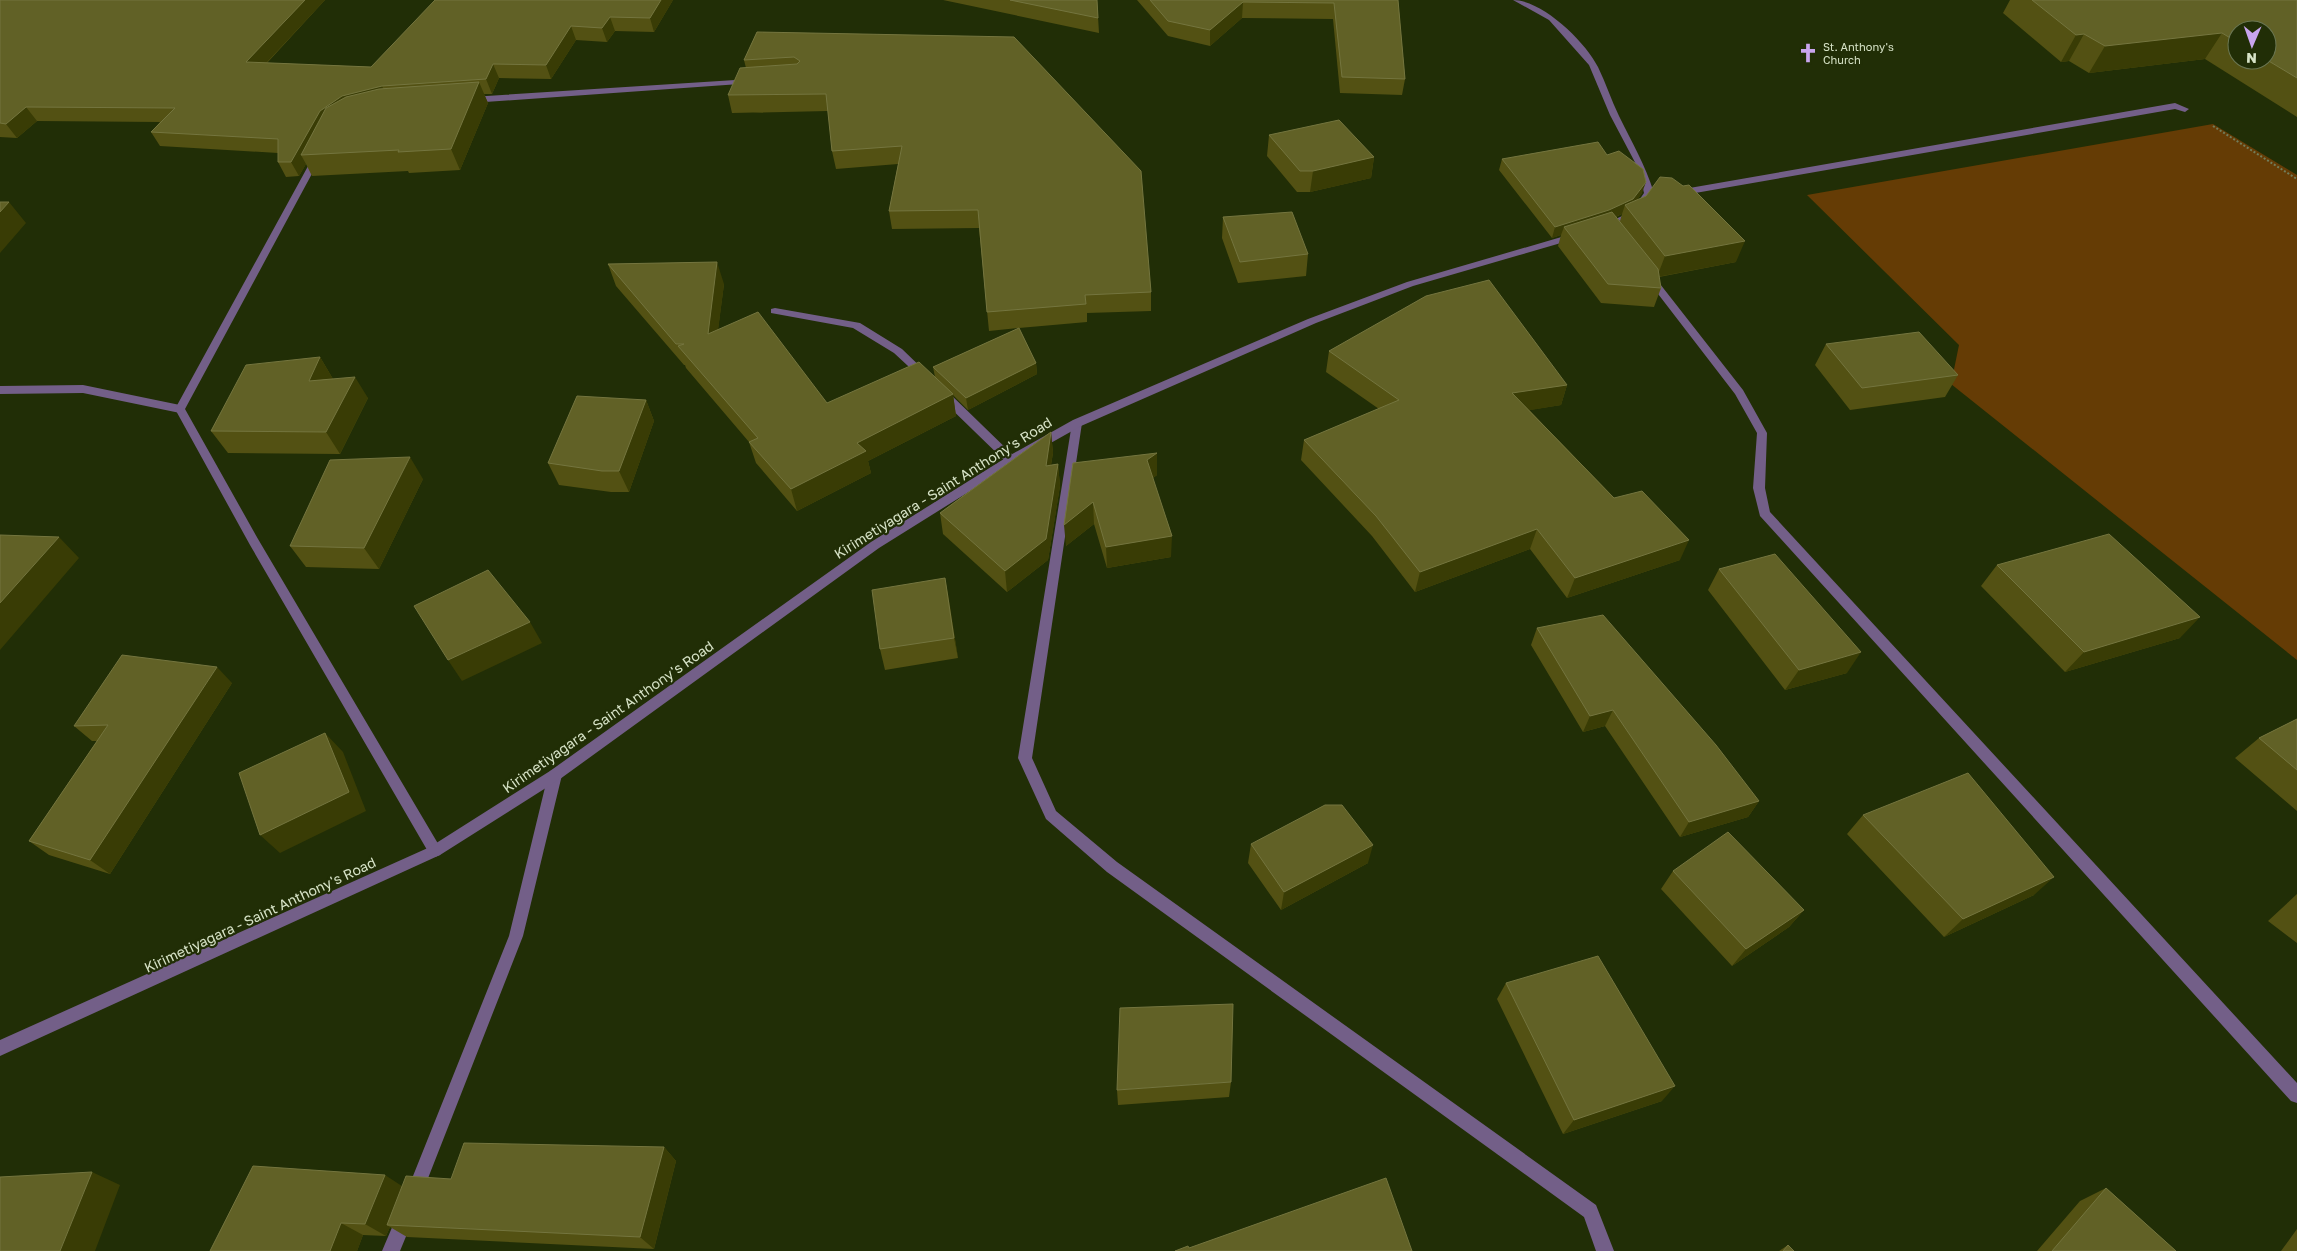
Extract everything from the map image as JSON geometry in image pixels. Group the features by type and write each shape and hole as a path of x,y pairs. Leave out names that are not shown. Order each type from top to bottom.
{"street":[{"name":"Kirimetiyagara - Saint Anthony's Road","path":"0,1048 435,851 555,775 876,545 1011,460 1077,423 1312,321 1410,284 1612,229 1634,214 1652,193 1642,168 1614,115 1593,65 1552,18 1517,0"},
{"path":"457,101 759,81"},
{"path":"1669,195 2175,106 2185,109"},
{"path":"180,409 324,143"},
{"path":"1645,270 1739,392 1762,433 1759,488 1764,513 2297,1095"},
{"path":"775,311 856,325 898,351 1011,460"},
{"path":"0,390 83,389 180,409 254,542 435,851"},
{"path":"1077,423 1025,758 1051,815 1112,868 1590,1211 1605,1251"},
{"path":"391,1251 516,936 555,775"}],"path":[{"path":"2185,109 2297,179"}],"shaded area":[{"path":"2213,124 2297,175 2297,660 1951,384 1959,345 1807,195"}],"building":[{"path":"0,0 305,0 246,62 371,67 435,0 661,0 650,18 610,17 602,28 571,26 546,65 493,64 486,79 382,86 342,96 320,111 291,162 278,162 278,139 151,132 175,108 26,107 6,124 0,123"},
{"path":"1010,0 1097,0 1098,18"},
{"path":"1150,0 1398,0 1405,79 1342,77 1334,3 1243,2 1210,30 1168,21"},
{"path":"2032,0 2297,0 2297,78 2277,66 2277,20 2227,20 2227,36 2222,33 2105,46 2084,34 2076,35"},
{"path":"757,32 1014,37 1141,171 1151,292 1085,295 1086,304 987,312 978,210 889,211 902,146 832,151 826,94 728,95 740,68 797,64 800,61 794,57 744,60"},
{"path":"479,82 451,149 301,155 326,108 346,97 379,89"},
{"path":"1339,120 1374,157 1313,171 1300,171 1269,135"},
{"path":"1598,142 1607,155 1619,151 1643,169 1646,182 1633,199 1609,210 1555,227 1502,159"},
{"path":"1660,177 1672,178 1683,186 1689,185 1745,241 1665,256 1625,205 1646,196"},
{"path":"0,202 9,202 0,212"},
{"path":"1292,212 1308,254 1240,262 1223,217"},
{"path":"1612,212 1658,269 1661,288 1608,284 1564,227"},
{"path":"717,262 708,334 758,312 827,403 919,362 953,394 857,443 866,451 791,489 749,442 758,438 678,346 684,344 676,344 608,264"},
{"path":"1489,280 1567,385 1512,393 1614,498 1642,491 1689,540 1575,578 1537,529 1420,572 1376,516 1304,440 1399,400 1329,351 1426,296"},
{"path":"1019,328 1036,363 966,398 933,367"},
{"path":"1919,332 1958,375 1862,388 1826,344"},
{"path":"320,357 309,381 355,377 326,432 211,431 246,365"},
{"path":"577,396 646,400 619,471 602,471 548,463"},
{"path":"1051,432 1046,466 1058,464 1046,539 1005,571 940,513"},
{"path":"1157,453 1147,460 1172,536 1106,547 1093,502 1064,525 1073,463"},
{"path":"410,457 364,548 290,546 330,460"},
{"path":"2109,534 2200,617 2084,652 1997,565"},
{"path":"0,535 59,537 0,603"},
{"path":"1775,554 1861,652 1799,670 1719,569"},
{"path":"488,570 530,622 448,660 414,606"},
{"path":"945,578 954,638 880,649 872,590"},
{"path":"1603,615 1716,745 1759,801 1689,822 1613,710 1590,716 1537,628"},
{"path":"122,655 217,667 90,860 29,841 108,725 74,726"},
{"path":"2297,719 2297,770 2259,738"},
{"path":"325,733 349,792 260,835 239,773"},
{"path":"1968,773 2054,877 1963,919 1863,815"},
{"path":"1325,805 1342,805 1373,845 1284,892 1251,844"},
{"path":"1728,832 1804,910 1746,949 1673,871"},
{"path":"1598,956 1675,1086 1574,1120 1506,983"},
{"path":"1233,1004 1231,1082 1117,1090 1120,1008"},
{"path":"464,1143 664,1147 640,1237 387,1225 406,1176 451,1179"},
{"path":"253,1166 385,1175 365,1224 341,1223 330,1251 210,1251"},
{"path":"92,1172 60,1251 0,1251 0,1177"},
{"path":"1386,1178 1412,1251 1175,1251 1188,1246 1189,1248"},
{"path":"2106,1188 2176,1251 2052,1251"},
{"path":"1788,1245 1794,1251 1783,1251"}],"place":[{"name":"St. Anthony's Church","path":"1808,53"}]}
